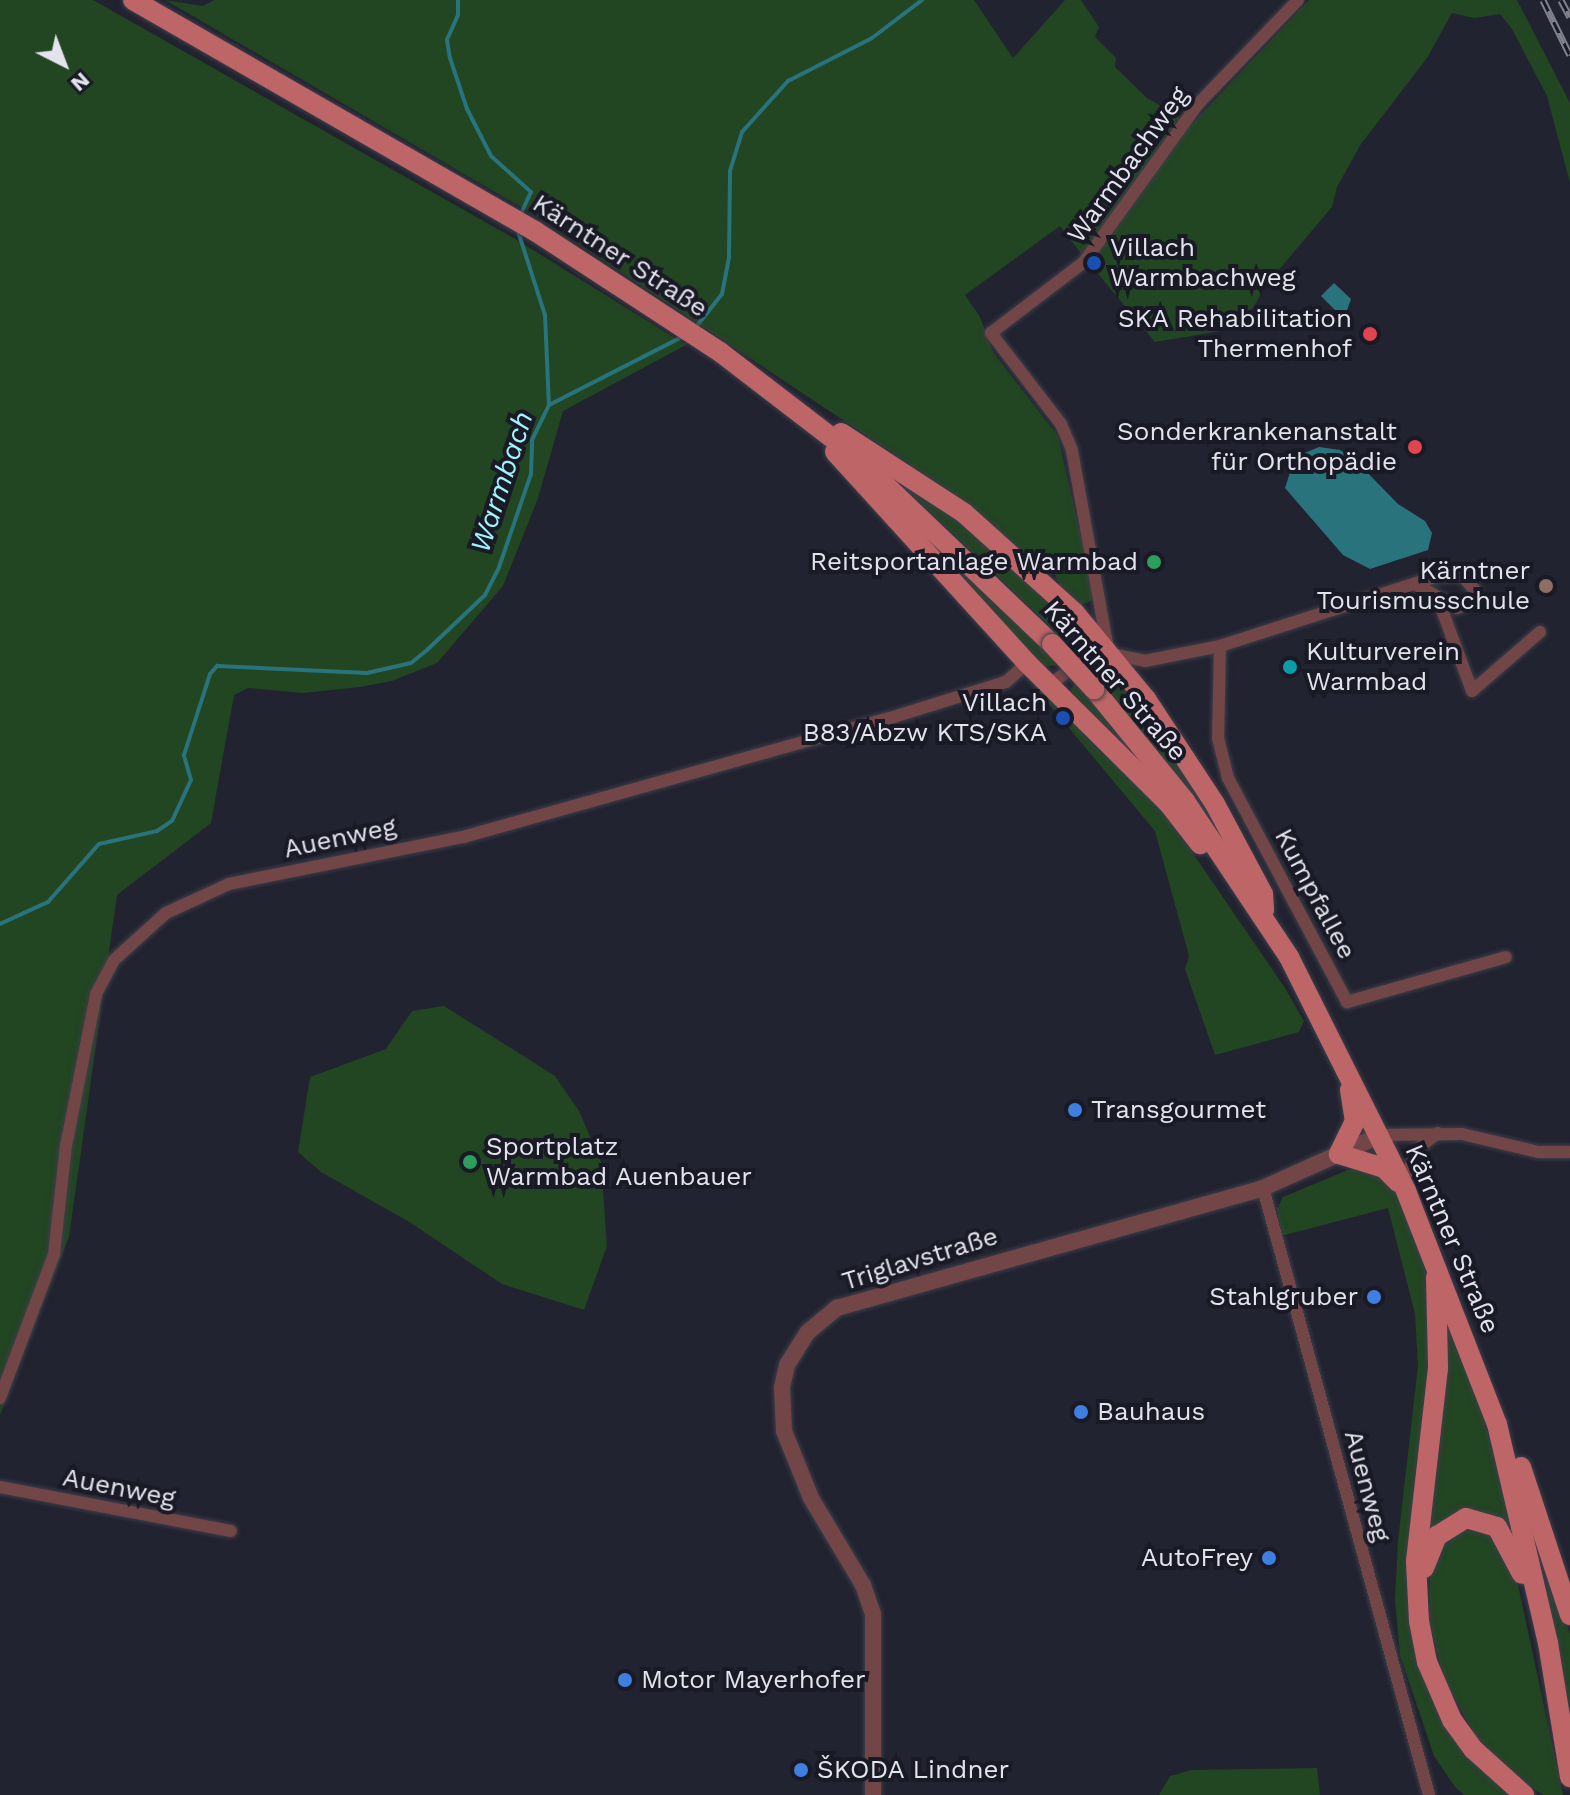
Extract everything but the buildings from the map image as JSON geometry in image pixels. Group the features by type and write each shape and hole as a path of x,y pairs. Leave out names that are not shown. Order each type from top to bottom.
{"main road":[{"name":"Kärntner Straße","path":"133,0 535,231 667,315 802,413 899,495 1052,644 1094,689 1185,801 1312,996 1381,1135 1435,1257 1497,1424 1548,1643 1570,1777"},
{"path":"802,413 868,447 964,513 1075,613 1146,699 1215,804 1263,894 1264,918"},
{"path":"802,413 1027,663 1169,804 1197,842 1226,862"},
{"path":"1351,1075 1355,1121 1339,1154 1384,1168 1404,1186"},
{"path":"1435,1257 1438,1368 1416,1562 1427,1662 1442,1700 1473,1749 1521,1793"},
{"path":"1497,1424 1516,1451 1570,1615"},
{"path":"1418,1595 1437,1536 1466,1518 1480,1520 1497,1527 1517,1557 1533,1627 1548,1643"}],"street":[{"name":"Warmbachweg","path":"1108,653 1072,450 1061,424 991,333 1084,262 1198,104 1298,0"},
{"path":"1049,685 1078,664 1108,653 1145,661 1220,646 1415,584 1461,575 1475,590 1472,602 1457,608 1415,584"},
{"path":"1438,599 1472,691 1540,632"},
{"name":"Kumpfallee","path":"1220,646 1218,738 1228,778 1347,1002 1506,957"},
{"name":"Auenweg","path":"0,1398 54,1254 66,1146 96,994 114,960 166,913 229,884 463,837 887,719 1006,682 1027,663"},
{"path":"1404,1186 1422,1145 1439,1132"},
{"path":"1381,1135 1439,1132 1497,1139 1538,1152 1570,1152"},
{"name":"Triglavstraße","path":"873,1795 873,1614 863,1585 811,1498 784,1431 782,1387 796,1349 837,1308 1263,1188 1381,1135"},
{"name":"Auenweg","path":"1263,1188 1429,1795"},
{"name":"Auenweg","path":"0,1487 231,1531"}],"green space":[{"path":"0,0 93,0 517,240 686,345 563,411 538,498 503,586 437,663 392,681 360,687 303,693 248,688 234,695 211,823 117,895 69,1237 0,1415"},
{"path":"165,0 203,6 214,0 974,0 1013,58 1065,0 1081,0 1099,27 1095,37 1116,58 1115,67 1147,98 1180,117 1083,256 1060,226 965,295 980,317 993,352 1058,436 1095,599 1079,606 1060,586 1051,565 1034,567 954,494 538,217"},
{"path":"1309,0 1517,0 1570,103 1570,183 1547,96 1512,29 1500,14 1474,18 1452,13 1427,58 1361,144 1337,187 1332,207 1266,285 1253,308 1227,330 1155,342 1089,263 1189,127"},
{"path":"891,475 991,541 1080,632 1076,651"},
{"path":"896,508 1049,653 1057,665 1042,667"},
{"path":"1100,662 1111,663 1179,756 1214,823 1089,667"},
{"path":"1035,679 1097,749 1153,795 1285,988 1304,1021 1299,1032 1215,1055 1185,969 1189,956 1155,831 1029,680"},
{"path":"1075,681 1117,732 1163,791 1069,695"},
{"path":"444,1006 555,1076 579,1111 601,1162 607,1246 584,1310 502,1284 411,1223 321,1172 298,1152 310,1077 386,1049 412,1011"},
{"path":"1355,1167 1391,1182 1419,1240 1432,1302 1423,1677 1451,1736 1509,1795 1464,1795 1455,1787 1434,1756 1400,1655 1395,1600 1398,1541 1418,1366 1415,1314 1388,1208 1281,1236 1277,1209 1283,1197"},
{"path":"1444,1310 1482,1409 1512,1529 1496,1519 1428,1536"},
{"path":"1463,1528 1487,1531 1514,1566 1563,1795 1543,1795 1510,1773 1475,1735 1444,1679 1429,1622 1430,1570 1439,1545"},
{"path":"1548,1579 1570,1633 1570,1718 1545,1580"},
{"path":"1317,1768 1320,1795 1159,1795 1170,1776 1192,1770"}],"water":[{"path":"1334,283 1351,299 1346,313 1337,312 1321,296"},
{"path":"1319,447 1340,450 1356,461 1398,504 1425,521 1432,533 1428,550 1370,569 1343,555 1285,488 1295,457"}],"waterway":[{"path":"458,0 458,15 447,40 450,58 467,109 491,156 531,192 520,216"},
{"name":"Warmbach","path":"696,327 722,294 729,257 730,171 742,132 788,81 872,38 922,0"},
{"path":"517,228 545,315 549,405"},
{"name":"Warmbach","path":"0,924 48,902 99,844 157,831 172,821 191,780 184,755 210,674 217,666 367,673 411,663 427,650 485,595 499,567 531,474 532,440 549,405 682,337"}],"railway":[{"path":"1543,0 1570,55"},
{"path":"1561,0 1570,17"}],"place":[{"name":"Villach Warmbachweg","path":"1094,263"},
{"name":"SKA Rehabilitation Thermenhof","path":"1370,334"},
{"name":"Sonderkrankenanstalt für Orthopädie","path":"1415,447"},
{"name":"Reitsportanlage Warmbad","path":"1154,562"},
{"name":"Kärntner Tourismusschule","path":"1546,586"},
{"name":"Kulturverein Warmbad","path":"1290,667"},
{"name":"Villach B83/Abzw KTS/SKA","path":"1063,718"},
{"name":"Transgourmet","path":"1075,1110"},
{"name":"Sportplatz Warmbad Auenbauer","path":"470,1162"},
{"name":"Stahlgruber","path":"1374,1297"},
{"name":"Bauhaus","path":"1081,1412"},
{"name":"AutoFrey","path":"1269,1558"},
{"name":"Motor Mayerhofer","path":"625,1680"},
{"name":"ŠKODA Lindner","path":"801,1770"}]}
